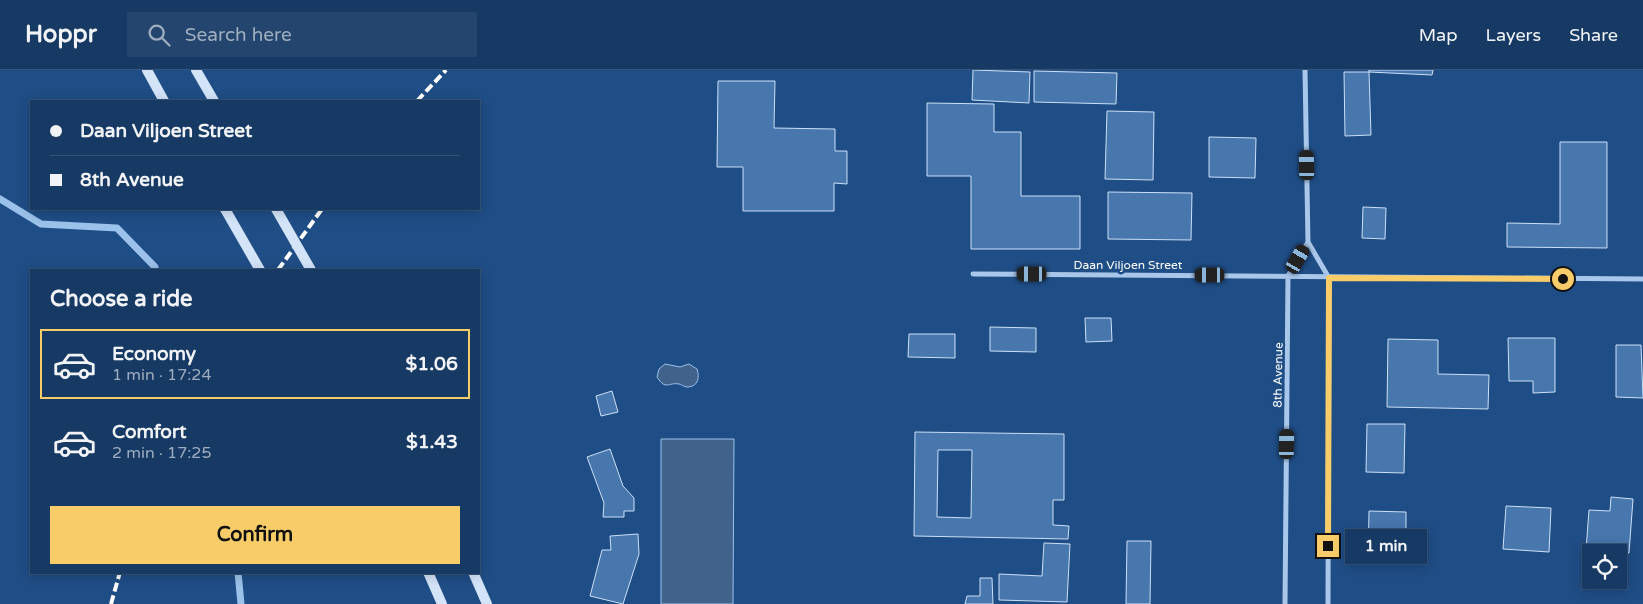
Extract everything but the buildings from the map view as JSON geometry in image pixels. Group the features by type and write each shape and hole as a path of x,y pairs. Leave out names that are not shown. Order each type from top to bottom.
{"main road":[{"path":"147,70 163,100"},
{"path":"196,70 213,100"},
{"path":"226,210 259,269"},
{"path":"277,210 310,269"},
{"path":"429,574 442,604"},
{"path":"474,574 487,604"}],"street":[{"path":"1305,70 1308,242 1329,278 1328,604"},
{"name":"8th Avenue","path":"1285,604 1288,276 1308,242"},
{"name":"Daan Viljoen Street","path":"973,274 1643,280"}],"water":[{"path":"665,364 680,367 689,364 697,369 696,384 687,387 679,384 663,384 657,377 659,369"},
{"path":"661,439 734,439 733,604 661,604"}],"waterway":[{"path":"0,199 41,224 117,228 155,267 154,269"},
{"path":"238,574 241,604"}],"railway":[{"path":"418,100 446,70"},
{"path":"279,269 321,210"},
{"path":"111,604 119,574"}],"route":[{"path":"1328,546 1329,278 1563,279"}]}
